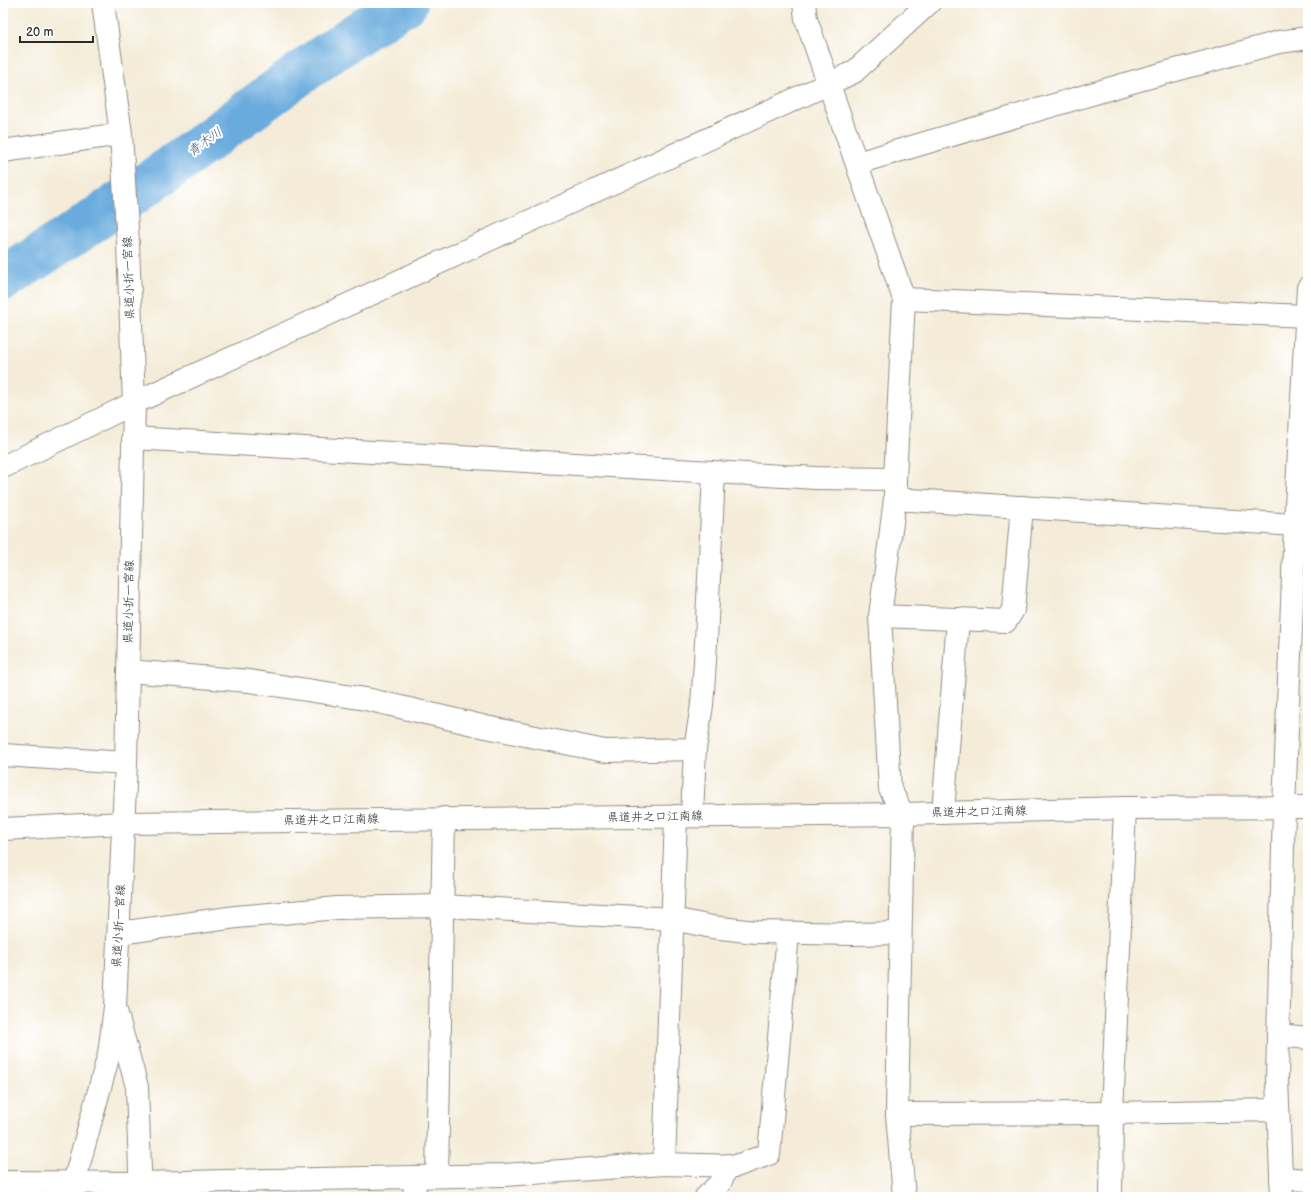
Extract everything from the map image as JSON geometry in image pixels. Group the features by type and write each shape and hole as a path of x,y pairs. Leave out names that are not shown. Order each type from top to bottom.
{"street":[{"name":"県道小折一宮線","path":"72,1190 110,1054 116,1007 126,763 134,403 123,159 103,3"},
{"path":"804,3 806,19 830,83 904,299 895,489 880,616 890,789 903,814 897,1114 904,1197"},
{"path":"3,466 134,403 854,72 929,3"},
{"path":"858,163 1139,80 1279,42 1308,38"},
{"path":"3,151 121,134"},
{"path":"1308,288 1300,511 1284,808 1278,1035 1278,1110 1281,1187 1308,1180"},
{"path":"904,299 1308,316"},
{"path":"133,438 816,478 1022,507 1300,511"},
{"path":"664,1164 673,919 684,816 702,705 714,472"},
{"path":"880,616 1006,621 1014,610 1022,507"},
{"path":"944,813 958,619"},
{"path":"128,671 249,681 366,699 486,727 605,751 695,749"},
{"path":"3,755 126,763"},
{"name":"県道井之口江南線","path":"3,829 124,823 444,818 903,814 1125,808 1308,807"},
{"path":"1111,1197 1112,1113 1125,808"},
{"path":"438,1176 444,818"},
{"path":"119,934 236,918 337,908 442,906 673,919 712,928 788,933 900,933"},
{"path":"3,1182 72,1190 414,1187 438,1176 504,1175 664,1164 736,1166 769,1154 788,933"},
{"path":"116,1007 137,1088 141,1190"},
{"path":"1278,1035 1308,1038"},
{"path":"897,1114 1112,1113 1278,1110"},
{"path":"706,1197 720,1183 728,1166"}],"waterway":[{"name":"青木川","path":"3,279 133,194 330,52 406,3"}]}
